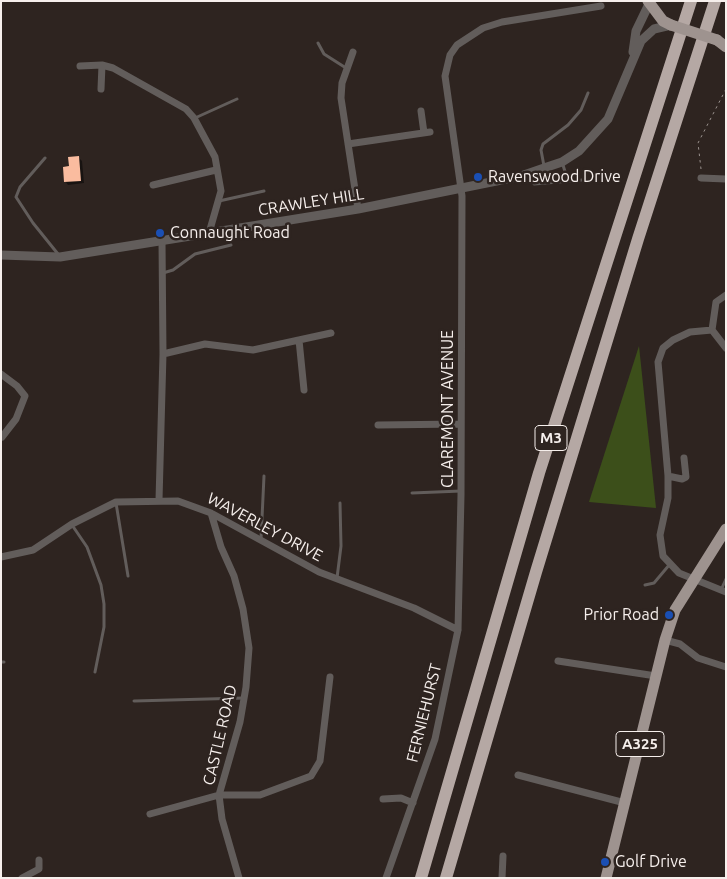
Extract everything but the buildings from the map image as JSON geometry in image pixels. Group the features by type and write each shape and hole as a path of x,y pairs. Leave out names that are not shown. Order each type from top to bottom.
{"highway":[{"name":"M3","path":"421,878 539,473 691,1"},
{"name":"M3","path":"446,878 638,239 715,1"}],"main road":[{"path":"649,3 667,25 723,42"},
{"name":"A325","path":"606,878 665,640 675,610 726,529"}],"street":[{"name":"CRAWLEY HILL","path":"1,255 60,257 358,210 521,176 562,162 578,151 608,119 623,89 630,65 636,31 649,3"},
{"path":"460,188 445,76 450,55 457,44 483,28 502,22 601,6"},
{"name":"CRAWLEY HILL","path":"630,65 645,36 654,29 667,25"},
{"path":"353,52 346,68 341,98 358,210"},
{"path":"80,66 102,65 113,68 186,110 194,118 215,157 221,191 209,233"},
{"path":"101,89 102,65"},
{"path":"348,144 427,132 421,111"},
{"path":"153,184 216,170"},
{"path":"701,178 726,179"},
{"name":"CLAREMONT AVENUE","path":"458,630 461,491 460,188"},
{"path":"159,500 163,354 162,241"},
{"path":"726,295 716,302 712,330 726,348"},
{"path":"712,330 690,332 673,340 663,348 658,362 668,476 668,498 660,534 663,556 678,573 723,591"},
{"path":"163,354 205,344 253,350 331,333"},
{"path":"299,340 304,390"},
{"path":"1,374 18,386 25,396 16,419 2,437"},
{"path":"378,425 461,424"},
{"path":"668,476 686,478 684,458"},
{"name":"WAVERLEY DRIVE","path":"1,557 33,550 72,524 116,502 159,500 186,503 211,512 261,542 319,572 414,608 458,630"},
{"name":"CASTLE ROAD","path":"211,512 221,547 234,576 243,609 249,648 244,698 219,795 222,819 239,878"},
{"name":"FERNIEHURST","path":"386,878 435,739 458,630"},
{"path":"665,640 680,644 698,658 726,667"},
{"path":"558,661 656,676"},
{"path":"150,814 219,795 260,795 310,776 320,761 330,677"},
{"path":"518,775 624,803"},
{"path":"382,799 401,798 413,803"},
{"path":"502,878 503,856"},
{"path":"22,878 39,869 39,860"}],"lane":[{"path":"318,43 324,54 346,68"},
{"path":"545,168 541,150 543,144 574,118 581,110 588,93"},
{"path":"194,118 237,99"},
{"path":"45,158 20,187 16,197 33,224 60,257"},
{"path":"562,162 568,181"},
{"path":"534,184 582,180"},
{"path":"218,201 264,191"},
{"path":"162,273 173,270 195,254 231,246"},
{"path":"261,542 264,476"},
{"path":"412,493 461,491"},
{"path":"116,502 128,576"},
{"path":"337,578 341,546 340,503"},
{"path":"72,524 90,555 101,585 104,604 101,652 95,672"},
{"path":"645,585 654,583 670,564"},
{"path":"723,591 726,579"},
{"path":"134,701 244,698"}],"path":[{"path":"701,178 698,143 726,89"}],"green space":[{"path":"639,346 656,508 589,502"}],"place":[{"name":"Ravenswood Drive","path":"478,177"},
{"name":"Connaught Road","path":"160,233"},
{"name":"Prior Road","path":"669,615"},
{"name":"Golf Drive","path":"605,862"}]}
